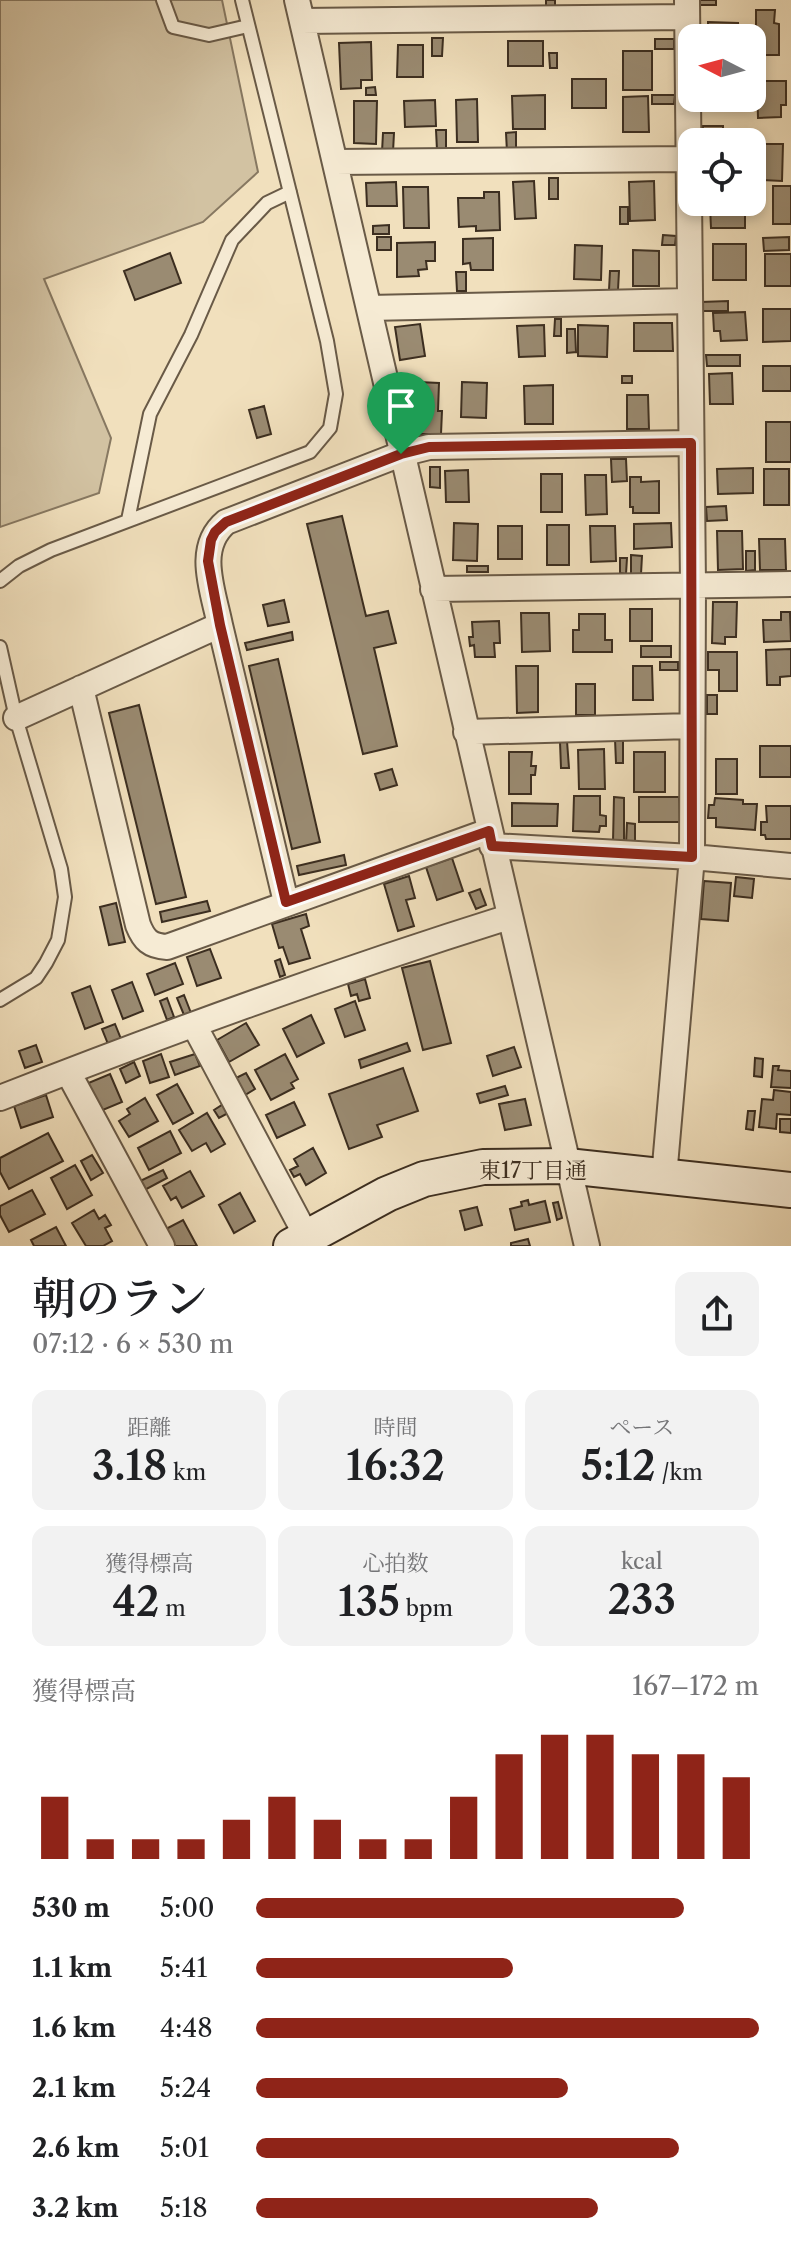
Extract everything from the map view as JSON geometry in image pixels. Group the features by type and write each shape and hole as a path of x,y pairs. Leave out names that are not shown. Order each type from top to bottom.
{"street":[{"path":"587,1246 299,11 687,9 688,128"},
{"path":"335,162 678,159"},
{"path":"664,1177 692,857 693,586 688,216"},
{"path":"369,308 689,301"},
{"path":"286,902 220,625 208,561 215,532 226,522 401,454 429,447 691,443"},
{"path":"433,589 791,584"},
{"path":"8,720 220,625"},
{"path":"81,688 138,925 144,939 155,947 167,947 286,902 490,838 791,866"},
{"path":"466,732 692,726"},
{"path":"0,1098 407,949 509,917"},
{"path":"194,1025 299,1242"},
{"path":"68,1072 162,1246"},
{"name":"東17丁目通","path":"299,1242 387,1194 424,1179 483,1167 567,1166 791,1190"}],"lane":[{"path":"163,0 173,27 209,35 248,26"},
{"path":"0,581 19,566 51,550 298,458 310,452 330,428 336,394 327,341 242,0"},
{"path":"128,520 150,414 191,335 232,240 267,203 290,192"},
{"path":"0,647 8,720 61,869 65,897 58,940 46,963 36,978 0,1000"}],"shaded area":[{"path":"0,0 222,0 258,172 203,222 44,279 111,438 99,493 0,527"}],"building":[{"path":"546,0 555,0 555,6 546,7"},
{"path":"699,0 716,0 716,5 699,5"},
{"path":"756,10 775,10 774,23 779,24 779,55 766,55 766,24 756,24"},
{"path":"708,22 738,23 738,24"},
{"path":"432,38 443,38 442,56 432,56"},
{"path":"655,39 674,39 674,49 655,49"},
{"path":"508,41 543,41 543,66 508,66"},
{"path":"371,42 372,80 361,80 361,88 341,89 339,43"},
{"path":"398,45 423,45 423,77 397,77"},
{"path":"623,51 652,51 652,90 623,90"},
{"path":"549,53 557,53 557,68 550,68"},
{"path":"572,79 606,79 606,108 572,108"},
{"path":"766,81 786,81 786,105 781,105 781,117 758,118 758,112 766,112"},
{"path":"375,87 376,95 366,95 366,88"},
{"path":"545,95 545,129 513,129 512,96"},
{"path":"652,95 675,95 674,104 652,104"},
{"path":"648,96 649,132 623,132 623,97"},
{"path":"477,99 478,142 457,142 456,100"},
{"path":"435,100 436,126 405,127 404,101"},
{"path":"354,101 377,101 376,144 354,143"},
{"path":"703,126 723,126 723,128"},
{"path":"436,130 446,130 446,150 437,150"},
{"path":"516,132 516,152 507,152 506,133"},
{"path":"383,133 394,133 393,152 382,152"},
{"path":"766,144 783,144 782,181 766,180"},
{"path":"549,178 558,178 558,199 549,199"},
{"path":"534,181 536,218 515,219 513,182"},
{"path":"654,181 655,220 630,221 629,182"},
{"path":"396,182 397,206 367,206 366,183"},
{"path":"773,186 791,186 791,224 773,224"},
{"path":"403,187 428,187 429,228 404,228"},
{"path":"484,192 499,192 500,230 476,231 476,226 459,227 458,198 484,198"},
{"path":"620,207 628,207 628,224 620,224"},
{"path":"710,216 745,216 745,228 711,228"},
{"path":"389,225 389,234 373,234 373,226"},
{"path":"663,235 676,236 675,245 662,245"},
{"path":"377,237 391,237 391,250 377,250"},
{"path":"789,237 789,250 764,251 763,238"},
{"path":"493,238 493,270 471,270 470,263 463,264 463,239"},
{"path":"435,242 435,261 426,261 427,269 418,270 419,276 397,277 397,243"},
{"path":"713,244 746,244 746,280 713,280"},
{"path":"575,245 602,246 601,280 574,279"},
{"path":"633,250 659,251 659,286 633,286"},
{"path":"170,253 181,283 135,300 124,271"},
{"path":"765,254 791,254 791,286 765,286"},
{"path":"610,271 619,271 618,290 609,290"},
{"path":"456,272 466,272 466,291 457,291"},
{"path":"728,301 728,311 701,311 701,302"},
{"path":"763,309 791,309 791,341 763,342"},
{"path":"745,312 747,340 721,341 720,331 714,331 713,313"},
{"path":"555,319 561,319 561,336 554,336"},
{"path":"634,323 672,323 673,351 634,351"},
{"path":"420,324 425,356 400,360 395,327"},
{"path":"544,325 545,356 519,357 517,326"},
{"path":"578,325 608,326 607,357 578,356"},
{"path":"567,329 575,329 576,352 567,353"},
{"path":"706,355 740,355 740,366 707,366"},
{"path":"763,366 791,366 791,391 763,391"},
{"path":"732,373 733,404 710,404 709,374"},
{"path":"622,376 632,376 632,383 622,383"},
{"path":"418,382 439,383 441,434 416,434"},
{"path":"462,382 487,383 486,418 461,417"},
{"path":"553,385 553,424 525,424 524,386"},
{"path":"627,395 648,395 649,429 627,429"},
{"path":"264,406 271,434 257,438 249,410"},
{"path":"766,422 791,422 791,462 766,462"},
{"path":"611,459 626,459 627,481 612,482"},
{"path":"430,467 440,467 440,488 430,487"},
{"path":"753,468 753,493 718,494 717,469"},
{"path":"764,469 789,469 789,505 764,505"},
{"path":"468,470 469,502 446,502 445,471"},
{"path":"541,474 562,474 562,512 541,512"},
{"path":"585,475 606,475 607,514 586,515"},
{"path":"630,477 641,477 641,482 659,481 659,513 633,513 633,507 630,507"},
{"path":"726,506 727,520 707,521 706,507"},
{"path":"342,516 366,616 388,611 396,643 374,648 397,746 363,754 307,524"},
{"path":"454,523 478,524 477,561 453,560"},
{"path":"671,523 672,547 634,549 634,524"},
{"path":"547,525 569,525 569,565 547,565"},
{"path":"498,526 522,526 522,559 498,559"},
{"path":"590,526 615,526 616,561 591,562"},
{"path":"717,531 742,531 743,569 718,570"},
{"path":"759,539 785,539 786,570 760,570"},
{"path":"746,551 755,551 755,570 746,571"},
{"path":"631,555 642,556 641,574 631,574"},
{"path":"620,558 627,558 626,574 620,573"},
{"path":"467,566 488,566 488,572 467,572"},
{"path":"284,600 289,622 268,626 263,605"},
{"path":"713,602 737,602 736,637 725,637 725,644 712,643"},
{"path":"630,609 652,609 652,641 630,641"},
{"path":"781,612 790,612 791,641 764,642 763,620 781,620"},
{"path":"521,613 549,613 550,651 522,652"},
{"path":"579,614 605,614 605,640 612,640 612,652 573,652 573,630 579,630"},
{"path":"499,621 500,643 494,643 495,657 475,657 474,645 470,646 469,637 473,637 472,622"},
{"path":"292,632 293,640 247,650 245,643"},
{"path":"641,646 671,646 671,657 641,657"},
{"path":"791,649 791,676 780,677 780,685 767,685 766,650"},
{"path":"708,652 737,652 737,691 719,691 719,670 708,670"},
{"path":"278,659 320,842 292,849 249,666"},
{"path":"660,662 678,662 678,670 660,670"},
{"path":"516,666 538,666 538,712 517,713"},
{"path":"633,666 652,666 653,700 633,700"},
{"path":"576,684 595,684 595,715 576,715"},
{"path":"707,695 717,695 717,714 707,714"},
{"path":"139,705 186,897 156,904 109,713"},
{"path":"615,739 623,739 623,763 616,763"},
{"path":"567,741 569,768 561,768 560,742"},
{"path":"760,746 791,746 791,777 760,777"},
{"path":"604,749 605,789 579,789 578,750"},
{"path":"509,752 532,752 531,766 536,766 535,775 531,775 531,794 509,794"},
{"path":"634,752 665,752 665,792 634,792"},
{"path":"716,759 737,759 737,794 716,794"},
{"path":"392,769 397,785 380,790 375,774"},
{"path":"574,796 600,796 600,815 606,816 606,826 600,826 599,832 573,831"},
{"path":"614,797 624,798 624,841 613,841"},
{"path":"639,797 679,797 680,822 639,822"},
{"path":"715,798 757,804 755,830 716,827 716,818 708,818 709,805 714,805"},
{"path":"512,803 558,804 557,826 512,826"},
{"path":"766,806 791,806 791,839 766,839 765,835 761,835 761,822 767,822"},
{"path":"627,823 635,824 635,844 626,844"},
{"path":"344,855 346,865 299,875 297,866"},
{"path":"452,858 463,891 437,900 426,867"},
{"path":"409,876 415,898 406,900 414,926 398,931 384,884"},
{"path":"736,877 754,879 752,898 734,896"},
{"path":"704,881 731,883 728,921 701,919"},
{"path":"480,889 486,905 476,909 469,893"},
{"path":"207,901 210,911 162,922 160,912"},
{"path":"116,903 125,942 109,945 100,907"},
{"path":"306,914 309,926 301,929 310,958 289,964 283,947 279,948 272,924"},
{"path":"210,949 221,978 197,986 187,957"},
{"path":"280,959 285,975 280,977 275,961"},
{"path":"430,961 451,1043 423,1050 402,968"},
{"path":"175,963 183,984 155,995 147,974"},
{"path":"365,979 370,998 359,1001 357,994 351,996 348,984"},
{"path":"132,982 143,1011 123,1019 112,990"},
{"path":"90,986 103,1022 85,1029 72,993"},
{"path":"184,995 191,1013 184,1015 177,998"},
{"path":"167,998 174,1017 167,1020 160,1001"},
{"path":"355,1001 365,1030 345,1037 335,1009"},
{"path":"311,1015 324,1043 297,1057 283,1029"},
{"path":"246,1023 259,1045 229,1062 217,1040"},
{"path":"115,1024 121,1039 108,1044 102,1029"},
{"path":"407,1043 410,1051 361,1068 359,1060"},
{"path":"36,1045 42,1062 25,1068 19,1051"},
{"path":"514,1047 521,1067 493,1076 487,1056"},
{"path":"161,1054 169,1077 150,1083 143,1061"},
{"path":"195,1054 200,1066 175,1075 170,1062"},
{"path":"285,1054 298,1079 291,1083 294,1088 271,1100 255,1070"},
{"path":"755,1058 763,1059 762,1077 754,1076"},
{"path":"134,1062 140,1076 126,1083 120,1069"},
{"path":"773,1066 779,1066 778,1070 791,1071 791,1088 771,1087"},
{"path":"403,1068 418,1111 377,1125 382,1137 349,1149 329,1094"},
{"path":"246,1073 255,1089 245,1095 236,1078"},
{"path":"110,1074 122,1102 98,1112 86,1084"},
{"path":"177,1084 193,1113 173,1124 157,1095"},
{"path":"505,1086 508,1095 480,1103 477,1094"},
{"path":"774,1090 791,1092 791,1115 777,1114 776,1129 759,1127 762,1099 773,1100"},
{"path":"46,1095 53,1117 21,1128 14,1106"},
{"path":"145,1098 158,1121 129,1137 119,1121 130,1114 127,1109"},
{"path":"525,1099 531,1125 505,1130 499,1104"},
{"path":"294,1102 305,1125 277,1138 266,1115"},
{"path":"225,1103 230,1112 219,1118 214,1110"},
{"path":"748,1111 755,1111 753,1130 746,1129"},
{"path":"207,1113 225,1144 211,1152 206,1143 192,1151 179,1130"},
{"path":"780,1119 791,1119 791,1133 780,1132"},
{"path":"170,1131 181,1153 149,1170 138,1148"},
{"path":"48,1133 63,1161 9,1189 0,1172 0,1158"},
{"path":"313,1148 326,1173 306,1185 300,1174 294,1177 290,1170 298,1166 294,1159"},
{"path":"92,1155 103,1173 91,1180 81,1161"},
{"path":"75,1165 92,1195 67,1209 51,1178"},
{"path":"163,1170 167,1178 141,1192 136,1183"},
{"path":"190,1171 204,1196 182,1208 176,1197 171,1200 163,1186"},
{"path":"32,1190 45,1214 9,1232 0,1215 0,1206"},
{"path":"240,1193 255,1221 234,1233 219,1205"},
{"path":"528,1200 529,1205 545,1201 550,1222 515,1230 510,1209 522,1206 521,1202"},
{"path":"558,1202 562,1218 557,1220 553,1203"},
{"path":"477,1207 482,1225 465,1230 460,1211"},
{"path":"94,1210 99,1219 105,1215 111,1225 105,1228 112,1241 103,1246 86,1246 72,1223"},
{"path":"183,1220 197,1246 175,1246 166,1229"},
{"path":"56,1227 66,1246 34,1246 31,1240"},
{"path":"528,1239 530,1246 511,1246 511,1243"}],"route":[{"path":"691,443 692,857 492,846 489,831 286,902 220,625 208,561 211,540 226,522 401,454 429,447 691,443"}]}
